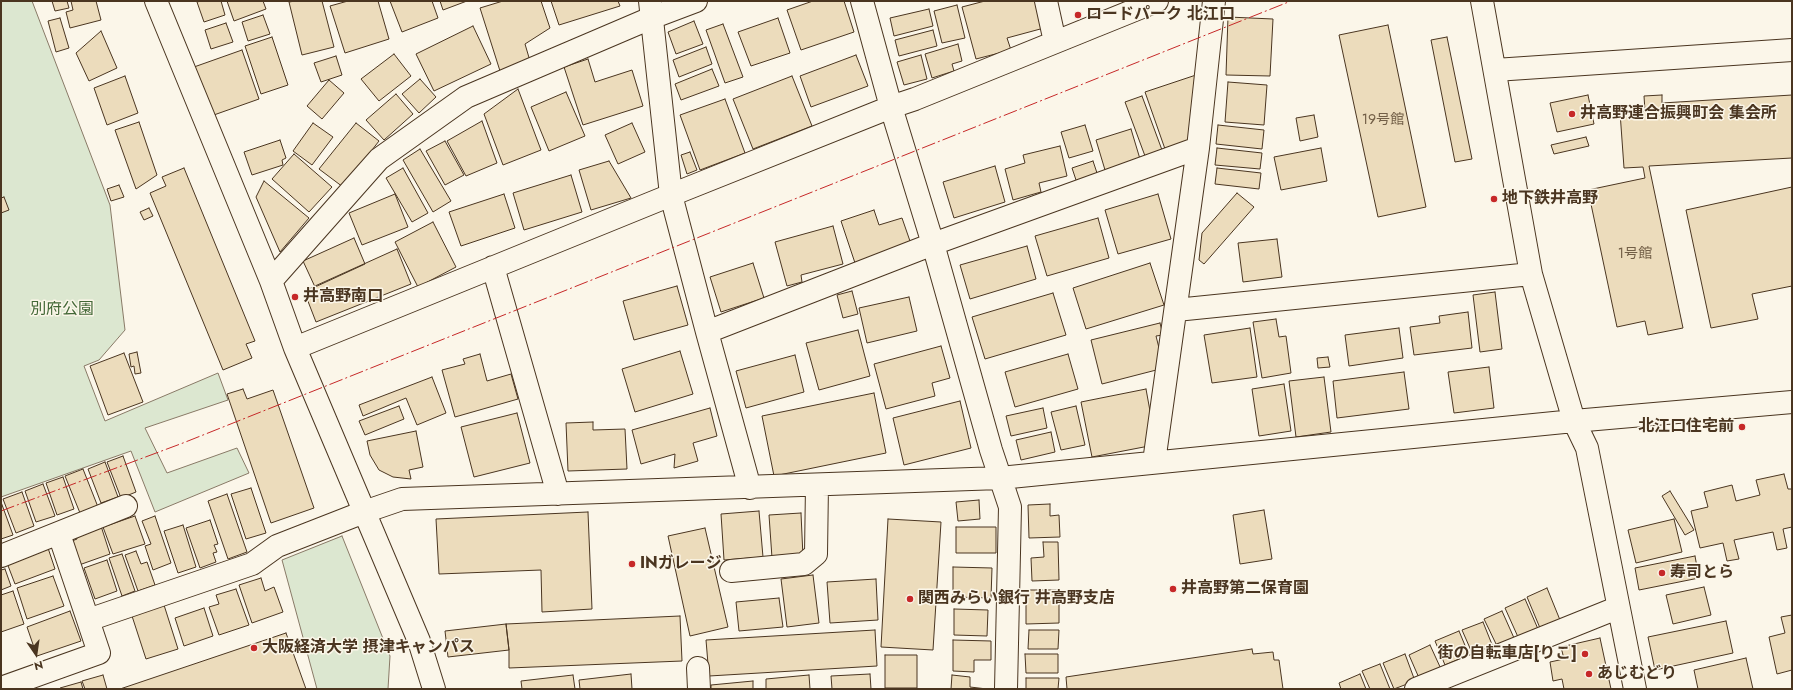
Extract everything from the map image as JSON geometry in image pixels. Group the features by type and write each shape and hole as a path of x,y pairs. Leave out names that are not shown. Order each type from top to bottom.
{"street":[{"path":"156,1 271,281 295,348 419,641 434,689"},
{"path":"271,281 379,159 466,97 650,10 696,1"},
{"path":"862,1 891,107 933,244 1000,478 1010,507 1006,689"},
{"path":"1046,1 1055,42"},
{"path":"295,348 492,267 1157,1"},
{"path":"1154,462 1198,148 1214,1"},
{"path":"1482,1 1531,274 1574,421 1587,448 1635,689"},
{"path":"650,10 671,195 750,488"},
{"path":"1495,70 1792,50"},
{"path":"707,332 933,244 1198,148"},
{"path":"492,267 558,494"},
{"path":"1176,310 1531,274"},
{"path":"88,620 252,564 277,546 364,512 402,499 750,488 1000,478 1574,421 1792,402"},
{"path":"731,571 804,564 816,554 818,485"},
{"path":"1,556 126,506"},
{"path":"1,688 99,653 59,534"},
{"path":"1416,689 1618,608"}],"green space":[{"name":"別府公園","path":"1,1 32,1 110,205 125,330 99,360 84,366 105,421 218,373 228,400 145,428 167,473 237,448 249,473 155,512 131,451 1,497"},
{"path":"342,536 390,656 388,689 317,689 282,560"}],"building":[{"path":"52,1 67,1 69,8 55,11"},
{"path":"71,1 96,1 101,20 70,28 66,12 73,10"},
{"path":"221,1 225,15 204,22 197,2"},
{"path":"227,1 263,1 266,9 234,21"},
{"path":"322,1 334,47 302,55 289,2"},
{"path":"348,1 378,1 389,39 345,53 330,6"},
{"path":"390,1 432,1 438,18 402,32"},
{"path":"440,1 467,1 443,10"},
{"path":"503,1 541,1 550,28 525,44 530,61 500,71 480,8"},
{"path":"551,1 618,1 620,6 559,25"},
{"path":"813,1 844,1 854,32 801,50 787,10"},
{"path":"985,1 1037,1 1044,28 1007,38 1011,50 976,59 962,7"},
{"path":"957,5 965,38 942,43 934,11"},
{"path":"929,9 933,26 894,36 890,18"},
{"path":"263,15 270,34 248,41 242,22"},
{"path":"1228,17 1273,19 1270,76 1226,75"},
{"path":"60,18 69,48 56,52 48,21"},
{"path":"778,18 790,53 751,66 738,32"},
{"path":"694,21 703,44 676,54 668,32"},
{"path":"226,23 233,42 211,49 205,30"},
{"path":"723,24 743,77 725,83 706,30"},
{"path":"1388,25 1426,207 1378,217 1339,35"},
{"path":"473,26 491,64 434,91 416,54"},
{"path":"933,30 937,46 899,56 895,40"},
{"path":"101,31 117,68 89,81 76,53"},
{"path":"272,37 288,85 261,94 245,46"},
{"path":"1447,37 1472,159 1455,162 1431,40"},
{"path":"958,44 962,61 952,64 954,71 932,78 925,54"},
{"path":"706,47 712,64 679,77 673,60"},
{"path":"242,50 259,99 211,116 194,67"},
{"path":"394,54 411,76 379,101 361,79"},
{"path":"856,55 868,86 811,107 800,76"},
{"path":"921,55 927,79 904,85 897,62"},
{"path":"336,56 342,75 321,82 314,63"},
{"path":"588,59 595,82 632,70 643,106 583,125 564,67"},
{"path":"712,69 719,86 681,100 675,84"},
{"path":"1196,75 1194,139 1165,149 1145,92"},
{"path":"125,76 138,113 107,125 94,88"},
{"path":"792,76 812,126 753,149 733,99"},
{"path":"420,79 436,97 419,113 402,94"},
{"path":"329,80 344,93 322,119 307,106"},
{"path":"1228,82 1267,85 1264,125 1225,122"},
{"path":"518,89 541,150 503,165 484,114"},
{"path":"566,92 585,136 549,151 531,107"},
{"path":"396,94 413,114 384,140 366,120"},
{"name":"井高野連合振興町会 集会所","path":"1588,95 1594,124 1557,132 1550,103"},
{"path":"1662,95 1662,103 1792,95 1792,158 1649,166 1683,328 1648,335 1645,321 1617,327 1588,190 1645,178 1643,167 1624,168 1620,112 1645,111 1644,96"},
{"path":"1142,96 1162,150 1145,156 1125,102"},
{"path":"725,99 745,153 700,170 680,115"},
{"path":"1314,115 1318,137 1300,141 1296,118"},
{"path":"482,121 497,163 466,176 447,141"},
{"path":"139,122 157,175 136,189 115,130"},
{"path":"313,123 333,137 312,165 293,151"},
{"path":"356,123 379,141 343,187 319,169"},
{"path":"632,123 645,152 618,164 605,135"},
{"path":"1085,125 1093,151 1069,158 1061,132"},
{"path":"1218,125 1264,130 1262,149 1216,144"},
{"path":"1131,129 1140,159 1105,170 1096,140"},
{"path":"1586,137 1589,146 1554,154 1551,145"},
{"path":"280,140 286,158 282,160 283,165 252,175 244,152"},
{"path":"445,141 464,175 445,185 426,151"},
{"path":"1060,146 1067,176 1039,183 1041,192 1013,200 1005,169 1025,163 1023,155"},
{"path":"1217,148 1262,153 1260,169 1215,165"},
{"path":"1321,148 1327,181 1281,190 1274,157"},
{"path":"420,149 451,201 433,212 403,160"},
{"path":"690,152 697,170 687,174 681,155"},
{"path":"294,154 332,187 309,212 272,179"},
{"path":"609,161 631,198 591,210 579,170"},
{"path":"1093,161 1098,176 1077,183 1072,168"},
{"path":"995,166 1005,202 954,218 943,182"},
{"path":"184,168 255,341 246,344 252,358 223,370 150,193 166,186 162,177"},
{"path":"403,168 428,213 412,222 386,178"},
{"path":"1217,168 1261,173 1259,189 1215,184"},
{"path":"571,175 582,212 524,230 513,193"},
{"path":"264,181 309,218 280,252 256,197"},
{"path":"119,185 124,197 111,201 107,189"},
{"path":"1792,187 1792,286 1752,294 1758,319 1711,328 1686,210"},
{"path":"1237,193 1254,207 1204,264 1199,260 1202,233"},
{"path":"395,194 408,227 362,245 349,213"},
{"path":"504,194 515,228 461,246 449,212"},
{"path":"1158,194 1171,239 1118,254 1105,210"},
{"path":"4,197 9,210 1,213 1,198"},
{"path":"149,208 153,216 144,220 140,212"},
{"path":"874,210 879,225 902,218 911,244 855,263 841,221"},
{"path":"1098,218 1109,258 1047,276 1035,236"},
{"path":"433,222 456,267 418,287 395,242"},
{"path":"833,226 843,264 801,275 802,282 787,286 775,242"},
{"path":"354,238 365,264 315,287 303,261"},
{"path":"1277,239 1282,277 1243,282 1238,243"},
{"path":"1027,246 1036,279 970,299 960,265"},
{"path":"397,249 411,284 316,322 304,291"},
{"path":"753,263 764,298 721,312 710,277"},
{"path":"1150,263 1164,305 1086,329 1073,288"},
{"path":"677,286 688,325 634,340 623,301"},
{"path":"852,291 858,314 843,318 837,295"},
{"path":"1495,292 1502,349 1480,352 1473,295"},
{"path":"1053,293 1066,335 985,359 972,317"},
{"path":"909,297 917,331 867,343 859,308"},
{"path":"1468,312 1472,348 1414,355 1410,327 1440,323 1439,316"},
{"path":"1276,319 1279,337 1286,336 1291,373 1262,378 1253,322"},
{"path":"1160,323 1163,335 1156,336 1164,368 1102,384 1091,340"},
{"path":"1250,328 1257,377 1212,383 1204,335"},
{"path":"1399,328 1403,358 1349,366 1345,335"},
{"path":"858,330 870,376 819,390 806,343"},
{"path":"941,346 950,378 932,383 935,396 886,409 874,364"},
{"path":"680,351 693,394 635,412 622,369"},
{"path":"137,352 141,373 135,374 134,366 131,367 129,354"},
{"path":"124,353 143,402 108,415 90,366"},
{"path":"480,354 487,381 511,374 518,399 455,417 442,370 465,364 463,359"},
{"path":"1068,354 1078,389 1015,407 1005,372"},
{"path":"795,355 804,392 746,408 736,371"},
{"path":"1328,357 1330,367 1318,368 1317,358"},
{"path":"1489,367 1494,408 1454,413 1448,372"},
{"path":"1404,372 1409,409 1337,418 1333,381"},
{"path":"432,377 446,413 417,425 406,398 363,416 359,405"},
{"path":"1324,377 1331,432 1296,437 1289,381"},
{"path":"1284,384 1291,431 1259,436 1252,389"},
{"path":"243,389 247,399 273,390 314,508 271,523 227,394"},
{"path":"1146,389 1154,433 1149,446 1092,457 1081,402"},
{"path":"874,393 886,453 774,476 762,416"},
{"path":"960,401 971,448 904,465 893,418"},
{"path":"399,406 404,419 365,435 359,421"},
{"path":"1076,406 1085,445 1061,450 1051,412"},
{"path":"710,408 717,436 693,443 698,461 674,468 675,454 641,464 632,430"},
{"path":"1043,408 1047,428 1011,436 1006,416"},
{"path":"517,413 530,463 474,477 461,427"},
{"path":"593,422 593,430 625,429 627,469 568,471 566,423"},
{"path":"416,431 423,467 409,470 411,479 393,477 379,470 370,455 367,441"},
{"path":"1051,432 1055,452 1021,460 1016,440"},
{"path":"123,456 136,492 121,498 107,462"},
{"path":"105,462 118,497 101,503 88,469"},
{"path":"83,469 98,507 80,513 65,476"},
{"path":"1784,474 1788,489 1792,489 1792,527 1783,529 1787,548 1777,550 1773,532 1734,540 1739,559 1727,561 1723,543 1700,548 1691,511 1708,507 1704,492 1732,485 1736,501 1760,495 1756,480"},
{"path":"63,477 74,509 57,515 46,483"},
{"path":"43,484 55,516 36,522 25,491"},
{"path":"251,488 266,533 246,539 231,494"},
{"path":"1670,491 1694,530 1685,535 1662,496"},
{"path":"22,492 34,526 16,533 3,499"},
{"path":"227,494 247,552 228,559 208,501"},
{"path":"979,500 980,519 958,521 956,502"},
{"path":"1,502 13,535 1,539"},
{"path":"1050,504 1050,516 1059,515 1060,537 1029,538 1028,505"},
{"path":"1264,510 1272,559 1240,564 1233,515"},
{"path":"759,511 763,557 724,560 721,514"},
{"path":"588,512 592,609 542,612 541,570 439,574 436,519"},
{"path":"801,513 803,557 772,558 769,515"},
{"path":"135,516 145,544 113,554 103,527"},
{"path":"155,516 171,563 153,570 145,546 151,544 142,521"},
{"path":"888,519 941,522 933,650 881,647"},
{"path":"1674,519 1682,552 1636,563 1628,530"},
{"path":"210,520 218,544 214,545 217,552 213,553 216,562 200,568 186,528"},
{"path":"183,525 196,567 178,573 164,531"},
{"path":"101,526 110,554 79,565 72,541 77,539 76,534"},
{"path":"956,527 996,527 996,553 956,553"},
{"path":"705,528 728,627 690,636 668,536"},
{"path":"1043,542 1058,542 1059,580 1032,581 1031,558 1044,557"},
{"path":"48,548 55,569 15,584 7,563"},
{"path":"136,551 141,564 147,562 155,585 138,591 125,555"},
{"path":"122,554 135,591 122,596 109,558"},
{"path":"1695,556 1699,578 1639,590 1635,568"},
{"path":"107,560 117,591 95,599 84,568"},
{"path":"953,567 992,568 991,598 953,597"},
{"path":"5,569 11,586 1,590 1,570"},
{"path":"813,575 819,623 787,627 781,579"},
{"path":"53,576 64,606 27,619 17,588"},
{"path":"261,578 265,591 274,587 283,612 252,623 239,585"},
{"path":"876,579 878,620 830,623 827,582"},
{"path":"1704,587 1711,615 1673,624 1666,595"},
{"path":"1547,588 1560,620 1540,628 1527,597"},
{"path":"236,589 249,625 219,635 209,607 219,604 216,595"},
{"path":"1026,590 1059,590 1059,623 1026,624"},
{"path":"13,591 24,624 1,632 1,595"},
{"path":"779,598 783,627 739,631 736,602"},
{"path":"1525,599 1538,629 1518,637 1505,608"},
{"path":"164,605 178,649 146,659 132,616"},
{"path":"204,608 213,636 184,646 175,618"},
{"path":"954,609 988,610 987,636 954,635"},
{"path":"70,611 81,641 37,656 27,627"},
{"path":"1502,611 1514,638 1497,646 1484,619"},
{"path":"1792,615 1792,670 1777,674 1769,637 1785,633 1781,617"},
{"path":"680,616 682,661 509,668 509,650 506,624"},
{"path":"1726,621 1733,653 1655,670 1648,637"},
{"path":"1483,622 1493,647 1473,655 1462,630"},
{"path":"506,624 509,650 448,657 445,631"},
{"path":"875,630 877,666 709,676 706,640"},
{"path":"1029,630 1059,630 1058,649 1028,649"},
{"path":"1459,631 1469,655 1445,665 1435,641"},
{"name":"大阪経済大学 摂津キャンパス","path":"286,633 306,689 120,689"},
{"path":"1600,638 1611,689 1564,689 1562,679 1553,681 1550,662 1564,659 1561,647"},
{"path":"953,640 991,641 991,660 974,660 974,672 953,671"},
{"path":"1430,645 1441,669 1419,678 1409,655"},
{"path":"1252,649 1253,654 1273,652 1274,660 1279,660 1283,689 1067,689 1066,677"},
{"path":"1025,654 1058,654 1058,673 1026,673"},
{"path":"1405,654 1415,681 1394,689 1383,663"},
{"path":"885,655 917,655 917,688 885,688"},
{"path":"1746,658 1753,689 1698,689 1694,670"},
{"path":"1380,664 1390,689 1370,689 1362,671"},
{"path":"631,674 632,689 580,689 579,680"},
{"path":"870,674 871,689 832,689 831,676"},
{"path":"1360,674 1366,689 1341,689 1339,683"},
{"path":"103,675 107,689 85,689 82,681"},
{"path":"573,675 575,689 522,689 521,681"},
{"path":"809,675 810,689 766,689 766,679"},
{"path":"952,675 970,677 970,687 987,689 951,689"},
{"path":"1026,678 1059,678 1058,689 1026,689"},
{"path":"753,681 753,689 711,689 711,685"},
{"path":"81,682 83,689 60,688"}],"power":[{"path":"1,511 183,443 1291,1"}],"place":[{"name":"ロードパーク 北江口","path":"1078,15"},
{"name":"井高野連合振興町会 集会所","path":"1572,114"},
{"name":"地下鉄井高野","path":"1494,199"},
{"name":"井高野南口","path":"295,297"},
{"name":"北江口住宅前","path":"1742,427"},
{"name":"INガレージ","path":"632,564"},
{"name":"寿司とら","path":"1662,573"},
{"name":"井高野第二保育園","path":"1173,589"},
{"name":"関西みらい銀行 井高野支店","path":"910,599"},
{"name":"大阪経済大学 摂津キャンパス","path":"254,648"},
{"name":"街の自転車店[りこ]","path":"1585,654"},
{"name":"あじむどり","path":"1589,674"}]}
